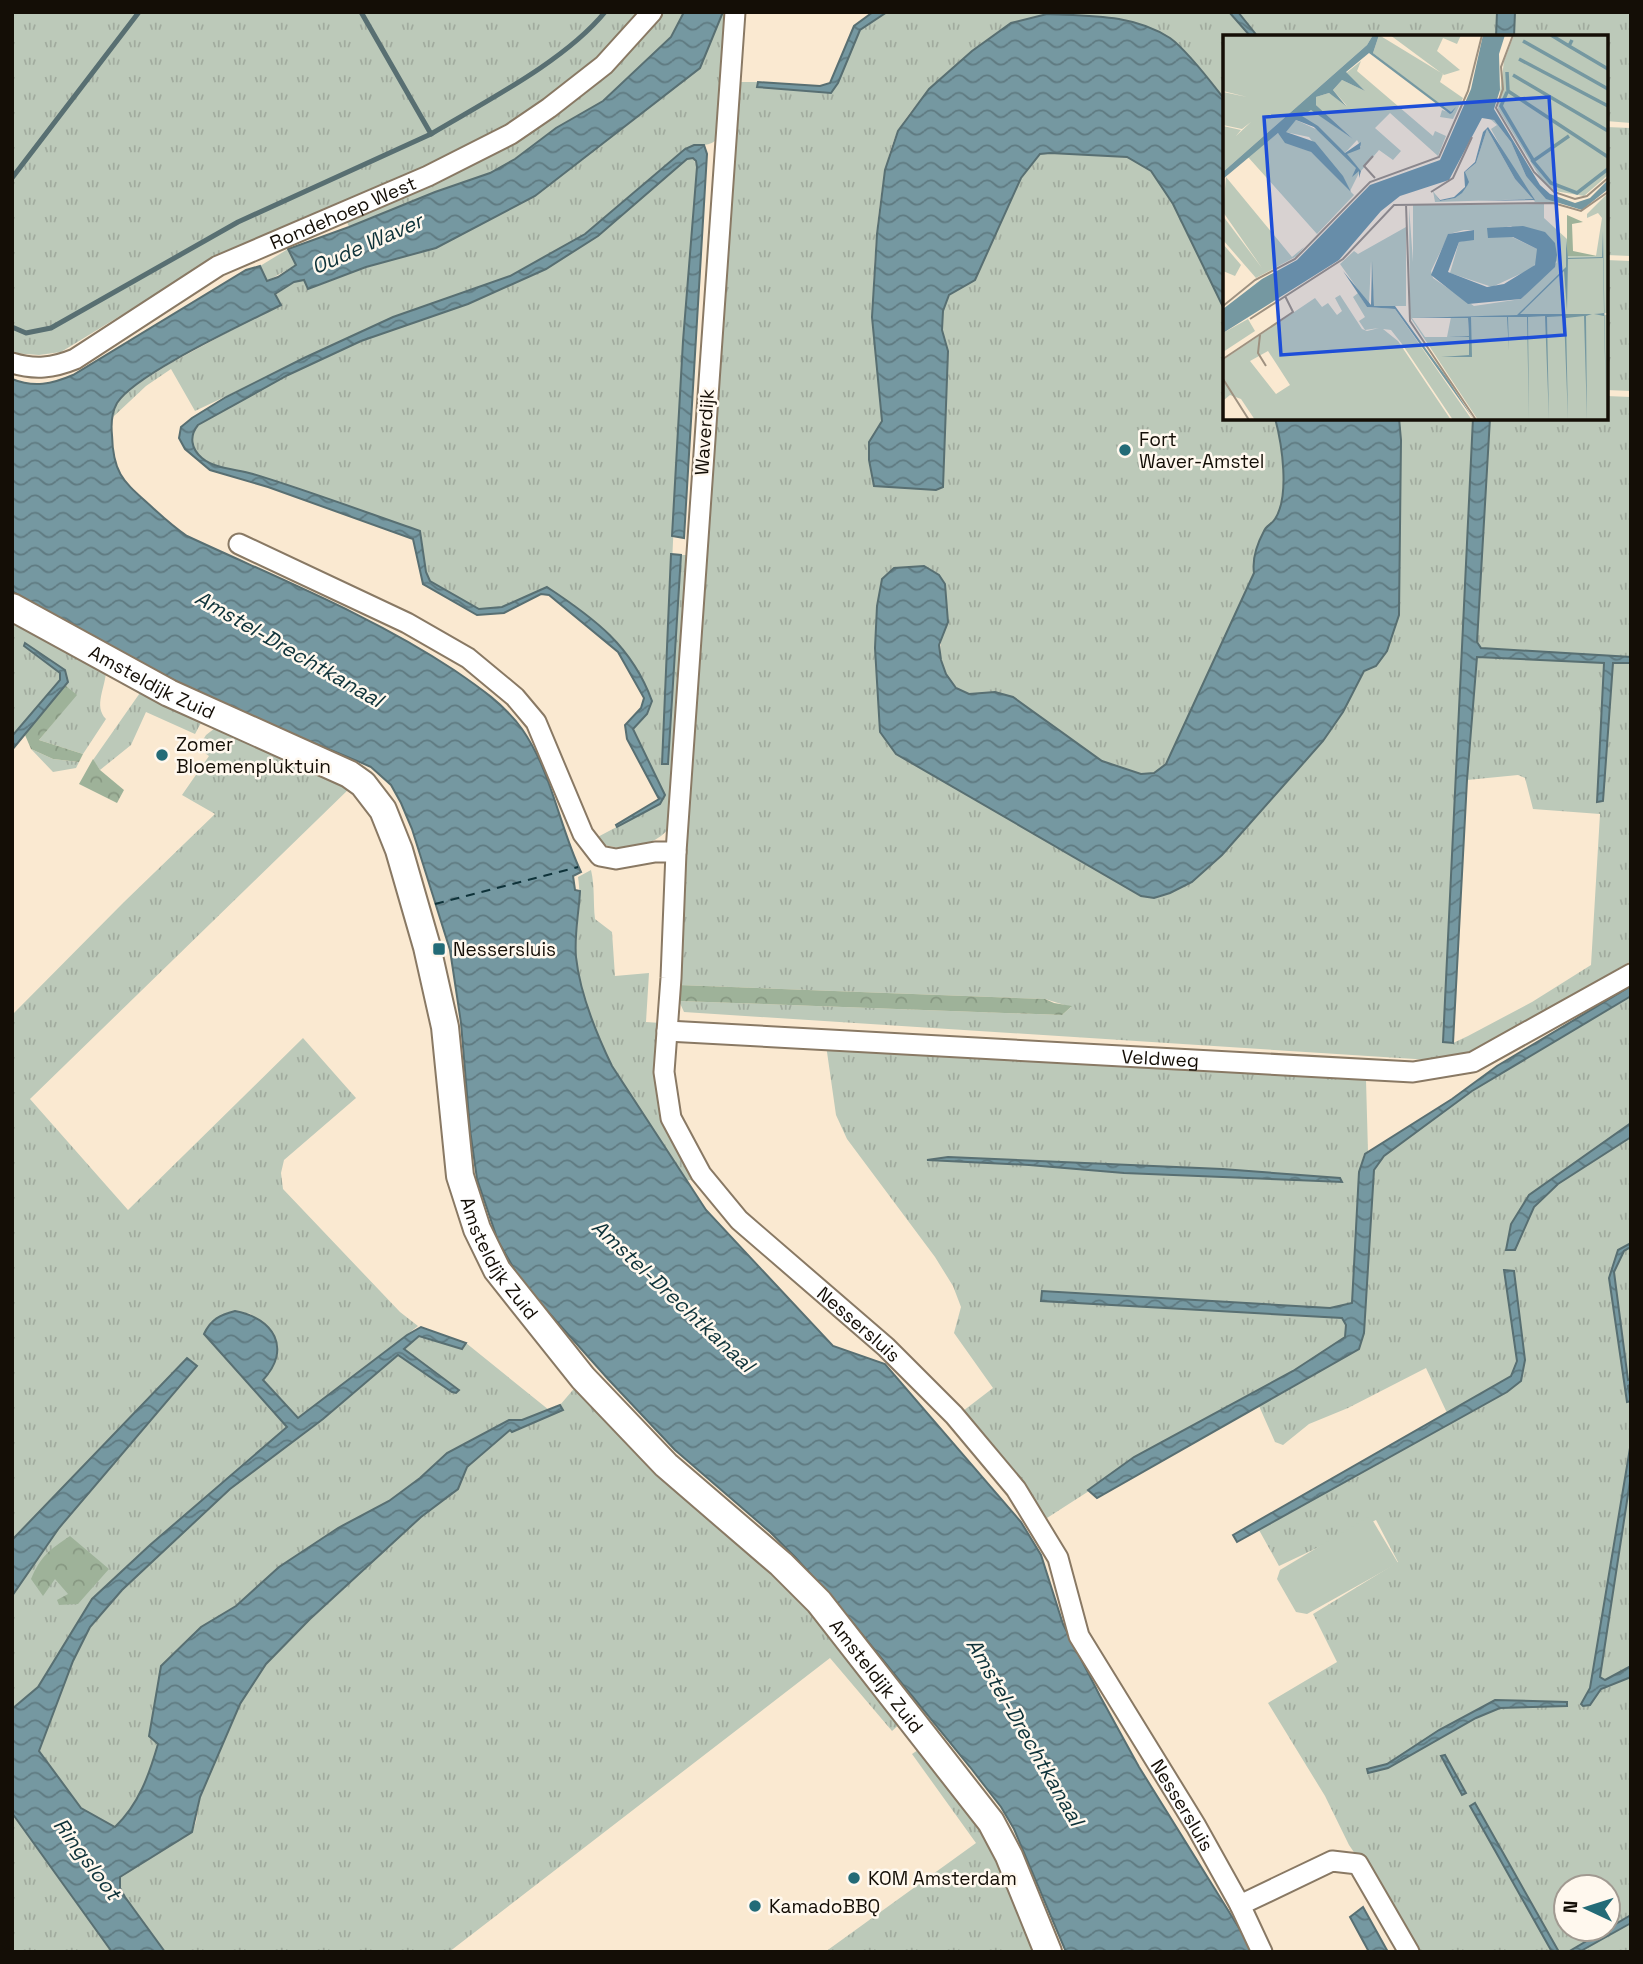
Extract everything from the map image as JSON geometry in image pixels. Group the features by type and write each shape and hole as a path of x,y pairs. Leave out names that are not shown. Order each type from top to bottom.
{"street":[{"name":"Rondehoep West","path":"12,363 48,368 75,359 218,266 428,176 511,134 604,65 652,12"},
{"name":"Waverdijk","path":"676,852 736,12"},
{"path":"239,544 407,624 468,657 515,697 536,722 583,834 600,856 617,859 655,852 676,852"},
{"name":"Amsteldijk Zuid","path":"12,607 169,693 349,775 373,795 390,826 427,947 445,1027 460,1176 477,1228 497,1270 583,1378 666,1465 781,1564 820,1602 992,1822 1009,1856 1048,1952"},
{"name":"Nessersluis","path":"676,852 664,1072 671,1118 701,1174 739,1220 886,1346 954,1415 1016,1489 1058,1558 1079,1636 1196,1826 1240,1905 1262,1952"},
{"name":"Veldweg","path":"667,1031 1413,1072 1473,1062 1631,974"},
{"path":"1240,1905 1332,1861 1358,1864 1409,1952"}],"green space":[{"path":"12,12 642,12 607,55 559,94 496,132 403,179 202,266 61,352 39,355 12,353"},
{"path":"659,12 684,12 671,37 603,101 490,173 349,227 346,220 457,170"},
{"path":"723,12 728,12 715,141 685,149 585,234 510,276 393,317 195,411 171,369 146,386 113,417 116,404 131,388 169,364 280,304 275,295 294,282 304,280 309,289 492,218 535,196 700,68"},
{"path":"887,12 1229,12 1249,35 1223,35 1223,98 1205,76 1011,23 964,58 922,98 899,129 891,147 880,200 874,263 873,319 881,418 869,442 874,486 936,490 943,487 948,351 942,330 943,311 949,295 975,280 1021,178 1040,154 1050,153 1127,157 1151,171 1173,204 1223,307 1223,420 1275,420 1282,455 1280,509 1274,521 1265,529 1257,546 1254,572 1173,754 1160,770 1144,774 1105,762 1080,748 1036,713 1007,695 963,692 952,683 944,670 940,648 943,634 877,606 875,648 880,732 896,754 1141,896 1170,893 1192,882 1222,855 1323,741 1343,712 1365,670 1376,666 1387,651 1399,614 1399,420 1473,420 1443,1042 1453,1043 1468,1036 1532,1002 1591,965 1600,814 1533,809 1525,778 1518,775 1467,780 1477,657 1604,663 1598,802 1603,801 1613,662 1631,663 1631,961 1492,1042 1446,1061 684,1012 679,1001 1062,1015 1071,1007 1045,999 679,985 681,851 733,82 758,82 757,87 831,93 838,83 860,30"},
{"path":"1238,12 1497,12 1496,35 1256,35"},
{"path":"1515,12 1631,12 1631,123 1608,121 1608,35 1514,35"},
{"path":"1608,127 1631,128 1631,256 1608,255"},
{"path":"693,158 697,167 683,341 662,763 668,764 681,555 688,555 670,827 654,840 644,844 612,847 592,840 660,804 663,790 633,729 647,714 652,701 634,664 610,635 547,588 502,607 479,609 430,581 426,572 420,531 247,472 213,464 198,454 192,438 198,425 288,375 361,341 468,304 546,269 598,236 687,159"},
{"path":"288,249 296,265 267,281 260,266"},
{"path":"1608,260 1631,261 1631,391 1608,390"},
{"path":"1608,396 1631,397 1631,657 1481,648 1476,642 1490,420 1608,420"},
{"path":"12,616 106,670 100,702 102,714 106,719 83,754 39,740 76,695 65,685 68,682 65,670 24,646 60,673 60,680 12,736"},
{"path":"65,685 77,695 39,740 83,754 79,762 53,759 31,749 25,735"},
{"path":"142,690 203,719 195,734 146,712 131,745 100,770 93,760"},
{"path":"219,725 352,786 30,1099 128,1210 303,1038 356,1098 284,1160 281,1173 283,1189 400,1312 418,1326 298,1419 263,1380 270,1373 251,1314 235,1311 204,1334 287,1427 150,1545 92,1599 38,1687 12,1709 12,1596 59,1528 197,1367 12,1540 12,1015 215,814 182,795 209,756 198,748 206,735"},
{"path":"31,749 53,759 79,762 76,768 53,772"},
{"path":"93,759 100,770 124,790 117,803 79,784"},
{"path":"591,870 595,919 612,932 615,976 649,973 646,1022 661,1023 659,1081 699,1178 685,1181 612,1066 589,1011 576,953 578,877"},
{"path":"679,985 1045,999 1072,1006 1062,1015 679,1001"},
{"path":"1631,996 1631,1123 1529,1195 1506,1249 1515,1250 1534,1208 1558,1184 1631,1137 1631,1243 1618,1250 1609,1278 1627,1401 1631,1401 1631,1442 1589,1693 1590,1705 1601,1689 1631,1677 1631,1915 1622,1920 1622,1873 1552,1873 1552,1940 1475,1804 1470,1806 1552,1952 1416,1952 1382,1893 1349,1845 1325,1796 1268,1703 1337,1662 1313,1614 1398,1562 1376,1520 1279,1566 1259,1530 1507,1392 1521,1381 1525,1360 1514,1271 1505,1271 1517,1361 1511,1376 1447,1413 1426,1368 1348,1408 1309,1424 1283,1445 1275,1442 1259,1406 1359,1349 1364,1333 1374,1170 1384,1156 1472,1091","holes":["1495,1700 1567,1706 1500,1708 1476,1718 1388,1768 1368,1769 1387,1764 1439,1730"]},
{"path":"826,1045 1366,1080 1368,1152 1364,1154 1359,1172 1353,1303 1330,1308 1042,1292 1041,1301 1342,1318 1346,1325 1345,1337 1293,1371 1134,1457 1047,1518 963,1411 993,1388 954,1333 961,1307 953,1286 935,1257 847,1139 836,1115"},
{"path":"1631,1247 1631,1379 1628,1381 1614,1272 1624,1251"},
{"path":"419,1336 461,1349 466,1343 549,1410 522,1420 509,1420 447,1453 389,1501 338,1528 279,1567 236,1606 201,1627 187,1642 148,1778 131,1810 115,1827 81,1808 39,1751 73,1661 90,1627 122,1590 230,1489 323,1419 398,1355 456,1393 459,1389 403,1349"},
{"path":"578,1384 678,1494 793,1588 902,1722 892,1731 830,1658 449,1952 165,1952 125,1897 120,1888 120,1877 192,1832 200,1797 240,1704 266,1664 310,1619 421,1517 458,1489 467,1467 510,1430 562,1409 560,1405"},
{"path":"1631,1475 1631,1666 1605,1680 1600,1677"},
{"path":"1370,1516 1398,1563 1307,1614 1296,1612 1277,1579 1280,1570"},
{"path":"70,1536 109,1569 78,1604 59,1605 57,1600 68,1594 55,1579 43,1596 31,1579 46,1554"},
{"path":"921,1748 989,1838 1039,1952 825,1952 976,1843 912,1754"},
{"path":"12,1813 19,1822 112,1952 12,1952"},
{"path":"1631,1923 1631,1952 1579,1952 1595,1943 1622,1943 1622,1928"},
{"path":"1554,1943 1583,1943 1568,1952 1559,1952"}],"water":[{"path":"684,12 723,12 700,68 535,196 436,248 366,267 308,289 304,280 294,282 275,294 281,305 145,378 128,391 115,407 112,427 115,461 129,485 187,536 323,598 422,650 491,697 522,729 541,763 581,872 573,876 575,890 580,891 576,941 578,971 590,1013 612,1066 706,1210 833,1346 885,1364 1021,1522 1041,1555 1063,1624 1100,1696 1139,1767 1254,1952 1066,1952 1014,1829 1001,1807 970,1767 834,1600 795,1557 675,1450 524,1285 498,1241 477,1179 461,1023 450,950 412,829 391,785 371,767 248,716 188,687 99,641 12,591 12,379 43,384 73,375 246,270 260,266 267,281 278,277 296,265 288,249 490,173 515,159 556,128 603,101 671,37"},
{"path":"873,12 887,12 860,30 838,83 831,93 757,87 758,82 820,86 830,83 854,26"},
{"path":"1229,12 1238,12 1256,35 1249,35"},
{"path":"1497,12 1515,12 1514,35 1496,35"},
{"path":"1047,14 1095,16 1141,24 1170,38 1184,50 1223,97 1223,307 1173,204 1151,171 1127,157 1040,154 1021,178 975,280 949,295 943,311 942,330 948,351 943,487 936,490 874,486 869,442 882,421 872,317 877,234 885,170 898,131 929,89 972,51 1011,23"},
{"path":"704,145 707,154 684,538 672,536 683,341 697,167 693,158 687,159 598,236 546,269 468,304 361,341 288,375 198,425 192,438 198,454 207,462 247,472 420,531 426,572 430,581 479,609 502,607 547,587 596,622 634,664 652,701 647,714 633,729 665,795 660,804 617,827 616,825 659,799 627,739 625,725 641,708 644,698 618,652 549,595 541,594 504,613 477,615 423,584 413,539 268,487 210,470 185,449 179,438 181,427 226,397 393,317 510,276 585,234 685,149"},
{"path":"1275,420 1399,420 1399,615 1387,651 1376,666 1364,671 1343,712 1323,741 1222,855 1192,882 1154,898 1141,896 896,754 880,732 875,648 877,606 882,579 894,568 924,566 939,575 945,584 948,622 939,645 946,674 956,688 969,694 995,692 1013,697 1102,761 1141,774 1154,773 1166,764 1254,573 1254,557 1261,536 1280,509 1283,470"},
{"path":"1473,420 1490,420 1477,642 1481,648 1631,657 1631,663 1613,663 1603,801 1597,802 1604,663 1477,657 1467,780 1453,1043 1443,1042"},
{"path":"671,554 681,555 668,764 662,764"},
{"path":"25,643 65,670 68,682 12,750 12,736 60,680 60,673 24,646"},
{"path":"1631,986 1631,996 1472,1091 1384,1156 1374,1170 1364,1333 1359,1349 1097,1498 1088,1490 1134,1457 1293,1371 1345,1337 1346,1325 1342,1318 1041,1301 1042,1291 1330,1308 1352,1303 1359,1172 1365,1154 1452,1099 1497,1066"},
{"path":"1631,1123 1631,1137 1558,1184 1534,1207 1515,1250 1506,1250 1511,1224 1529,1195"},
{"path":"948,1157 1222,1169 1340,1178 1342,1182 1124,1173 927,1160"},
{"path":"1631,1243 1614,1272 1628,1380 1631,1379 1628,1386 1631,1401 1627,1402 1609,1278 1618,1250"},
{"path":"1504,1270 1514,1271 1525,1360 1521,1381 1507,1392 1237,1542 1233,1535 1511,1376 1517,1361"},
{"name":"Ringsloot","path":"235,1311 260,1320 274,1336 276,1357 263,1380 298,1418 421,1327 466,1343 462,1349 419,1336 404,1349 459,1390 452,1392 398,1355 323,1419 230,1489 122,1590 90,1627 73,1661 39,1751 81,1808 115,1827 131,1809 142,1788 158,1744 149,1736 161,1666 201,1627 236,1606 279,1567 338,1528 389,1501 447,1453 509,1420 522,1420 560,1405 563,1410 512,1432 510,1430 467,1467 458,1489 421,1517 310,1619 266,1664 240,1704 200,1797 192,1832 120,1877 120,1888 125,1897 165,1952 112,1952 12,1813 12,1709 38,1687 92,1599 150,1545 287,1427 204,1334 216,1318"},
{"path":"187,1358 197,1366 59,1528 12,1596 12,1540"},
{"path":"1631,1442 1631,1475 1600,1677 1605,1680 1631,1666 1631,1677 1601,1689 1590,1705 1583,1706 1581,1704 1590,1688"},
{"path":"1495,1700 1567,1702 1567,1706 1500,1708 1476,1718 1388,1768 1368,1773 1367,1769 1387,1764 1439,1730"},
{"path":"1445,1755 1466,1793 1462,1795 1441,1756"},
{"path":"1475,1803 1559,1952 1552,1952 1470,1806"},
{"path":"1363,1907 1388,1952 1369,1952 1350,1917"},
{"path":"1631,1915 1631,1923 1622,1928 1622,1920"},
{"path":"1583,1943 1595,1943 1579,1952 1568,1952"}],"waterway":[{"path":"12,178 139,12"},
{"path":"361,12 431,134 547,63 569,47 605,12"},
{"path":"12,327 26,333 51,328 238,222 431,134"}],"ferry route":[{"path":"435,904 578,867"}],"place":[{"name":"Fort Waver-Amstel","path":"1125,450"},
{"name":"Zomer Bloemenpluktuin","path":"162,755"},
{"name":"Nessersluis","path":"439,949"},
{"name":"KOM Amsterdam","path":"854,1878"},
{"name":"KamadoBBQ","path":"755,1906"}],"water label":[{"name":"Oude Waver","path":"367,244"},
{"name":"Amstel-Drechtkanaal","path":"289,649"},
{"name":"Amstel-Drechtkanaal","path":"673,1296"},
{"name":"Amstel-Drechtkanaal","path":"1025,1732"}]}
